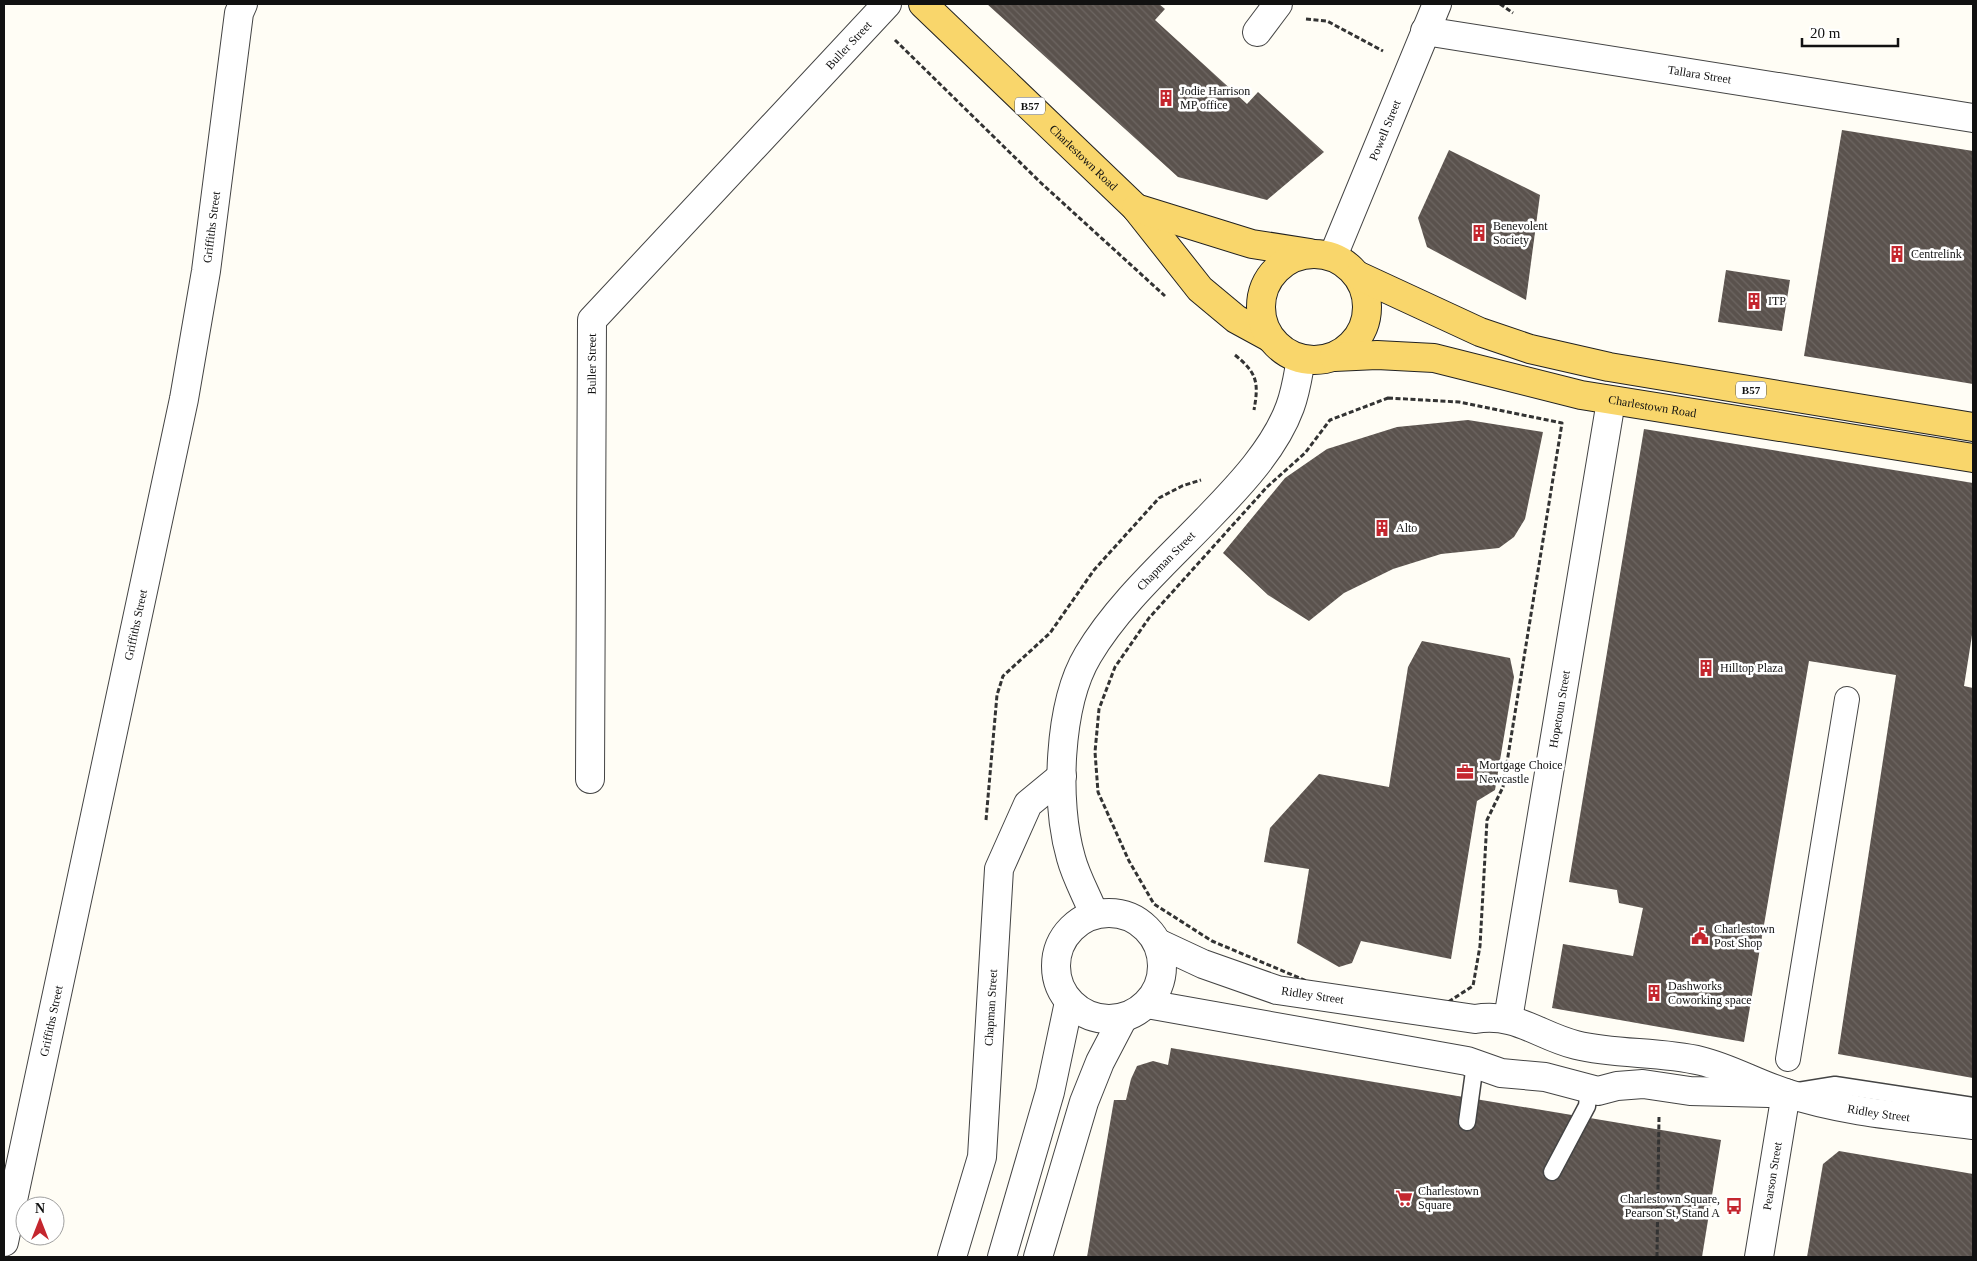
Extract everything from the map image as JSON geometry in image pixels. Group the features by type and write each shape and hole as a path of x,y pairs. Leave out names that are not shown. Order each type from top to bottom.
{"main road":[{"name":"Charlestown Road","path":"923,4 1136,208 1200,289 1236,319 1269,337"},
{"name":"Charlestown Road","path":"1136,208 1252,244 1324,255"},
{"name":"B57","path":"1324,255 1348,265 1359,276 1480,332 1530,349 1609,367 1973,427"},
{"path":"1269,337 1261,318 1261,299 1267,281 1279,266 1296,256 1324,255"},
{"path":"1334,357 1350,347 1362,332 1368,314 1367,295 1359,276"},
{"name":"B57","path":"1269,337 1283,351 1301,359 1317,360 1334,357"},
{"name":"Charlestown Road","path":"1334,357 1377,355 1434,358 1553,390 1611,401 1973,458"}],"street":[{"name":"Griffiths Street","path":"4,1242 184,399 206,271 239,13 242,4"},
{"name":"Buller Street","path":"590,779 592,320 887,4"},
{"path":"1257,32 1278,4"},
{"name":"Powell Street","path":"1324,255 1437,4"},
{"name":"Tallara Street","path":"1425,31 1973,118"},
{"name":"Chapman Street","path":"1094,914 1071,859 1064,816 1062,776 1068,704 1087,656 1109,623 1223,503 1260,459 1282,425 1290,407 1301,359"},
{"name":"Hopetoun Street","path":"1508,1019 1611,401"},
{"path":"1788,1059 1847,699"},
{"name":"Chapman Street","path":"952,1257 982,1157 1000,869 1028,804 1062,776"},
{"path":"1107,912 1132,917 1142,924 1158,943 1162,955 1161,980 1156,993 1147,1004 1123,1018 1110,1020 1096,1018 1081,1012 1069,1002 1060,989 1055,959 1060,944 1068,930 1080,920 1094,914 1107,912"},
{"name":"Ridley Street","path":"1158,943 1203,964 1277,990 1475,1019 1491,1016 1508,1019 1577,1045 1657,1053 1701,1061 1786,1093 1832,1106 1973,1125"},
{"path":"1002,1257 1050,1092 1069,1002"},
{"name":"Ridley Street","path":"1147,1004 1471,1062 1501,1073 1545,1077 1593,1089 1643,1084 1690,1091 1786,1093"},
{"path":"1038,1257 1084,1102 1100,1062 1123,1018"},
{"path":"1471,1062 1464,1038 1475,1019"},
{"path":"1593,1089 1606,1080 1610,1068 1605,1048"},
{"name":"Pearson Street","path":"1759,1257 1786,1093"}],"lane":[{"path":"1468,1122 1471,1062"},
{"path":"1786,1093 1835,1086 1973,1106"},
{"path":"1552,1172 1587,1106 1593,1089"}],"path":[{"path":"1306,19 1327,21 1382,52 1386,44"},
{"path":"895,40 1040,182 1167,298"},
{"path":"1230,351 1246,365 1255,377 1257,393 1252,417"},
{"path":"1388,398 1458,402 1562,423 1503,787 1487,820 1480,946 1473,986 1448,1002 1377,996 1309,982 1212,941 1154,904 1129,861 1098,792 1095,752 1099,709 1115,667 1156,610 1267,487 1306,453 1330,420 1388,398"},
{"path":"985,824 997,695 1004,676 1050,633 1094,570 1159,498 1209,475"},
{"path":"1657,1257 1658,1117"}],"building":[{"name":"Jodie Harrison MP office","path":"987,4 1159,4 1165,9 1155,20 1247,104 1258,92 1324,152 1267,200 1178,177"},
{"name":"Centrelink","path":"1842,130 1973,151 1973,384 1804,356"},
{"name":"Benevolent Society","path":"1449,150 1540,195 1526,300 1427,247 1418,218"},
{"name":"ITP","path":"1726,270 1790,280 1782,331 1718,322"},
{"name":"Alto","path":"1468,420 1543,432 1525,519 1514,537 1499,548 1441,554 1393,569 1344,593 1309,621 1268,595 1223,553 1285,478 1327,449 1397,427"},
{"name":"Hilltop Plaza","path":"1644,429 1973,483 1973,629 1964,686 1973,688 1973,1078 1838,1054 1896,675 1809,661 1744,1042 1552,1008 1563,944 1633,956 1643,908 1619,903 1617,890 1569,882"},
{"path":"1422,641 1510,658 1514,677 1495,790 1477,801 1451,959 1361,941 1352,963 1339,967 1297,943 1309,869 1264,862 1270,828 1319,774 1389,787 1408,667"},
{"name":"Charlestown Square","path":"1171,1048 1721,1140 1702,1257 1087,1257 1114,1100 1126,1100 1131,1079 1137,1066 1153,1061 1168,1065"},
{"path":"1839,1151 1973,1174 1973,1257 1807,1257 1823,1164"}],"place":[{"name":"Jodie Harrison MP office","path":"1166,98"},
{"name":"Benevolent Society","path":"1479,233"},
{"name":"Centrelink","path":"1897,254"},
{"name":"ITP","path":"1754,301"},
{"name":"Alto","path":"1382,528"},
{"name":"Hilltop Plaza","path":"1706,668"},
{"name":"Mortgage Choice Newcastle","path":"1465,772"},
{"name":"Charlestown Post Shop","path":"1700,936"},
{"name":"Dashworks Coworking space","path":"1654,993"},
{"name":"Charlestown Square","path":"1404,1198"},
{"name":"Charlestown Square, Pearson St, Stand A","path":"1734,1206"}]}
